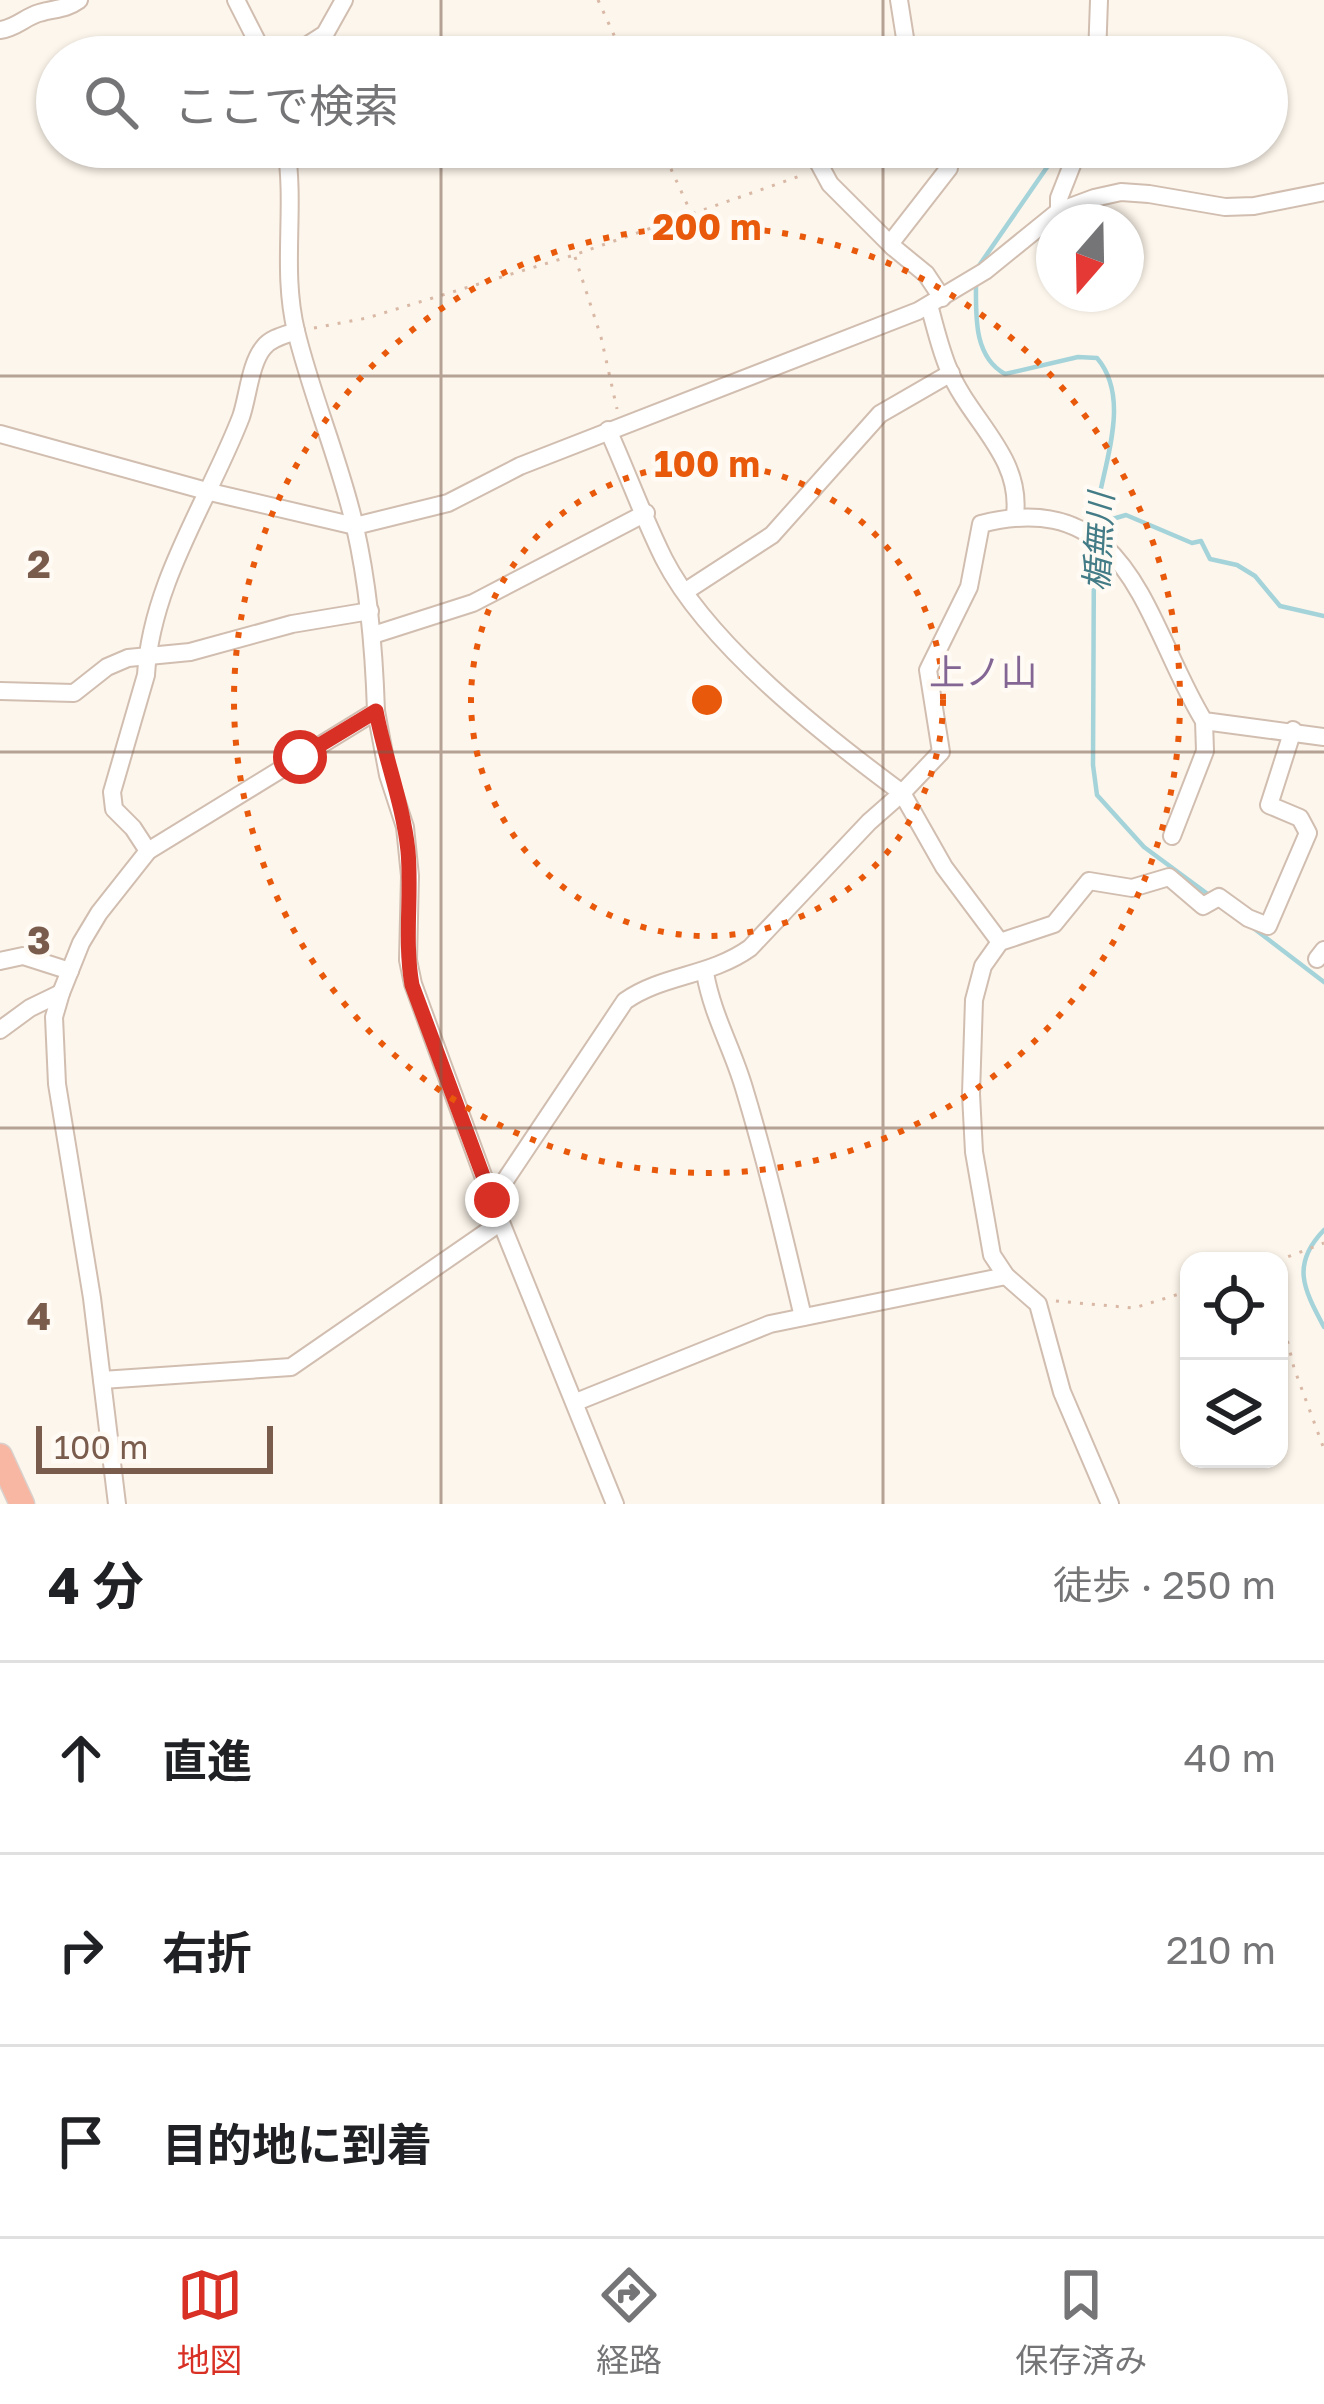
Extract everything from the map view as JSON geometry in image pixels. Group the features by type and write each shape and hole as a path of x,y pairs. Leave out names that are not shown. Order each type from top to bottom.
{"highway":[{"path":"0,1456 22,1504"}],"street":[{"path":"0,30 38,13 66,10 79,0"},
{"path":"236,0 254,36"},
{"path":"323,36 344,0"},
{"path":"899,0 905,36"},
{"path":"1098,36 1099,0"},
{"path":"290,168 286,274 296,331 355,526 373,635 376,711 388,775 405,827 412,985 492,1200 615,1504"},
{"path":"822,168 845,202 926,274 951,373 1006,458 1015,481 1015,515"},
{"path":"893,247 893,240 949,168"},
{"path":"1059,204 1071,168"},
{"path":"1082,204 1121,192 1254,206 1324,192"},
{"path":"0,434 355,526 448,503 520,466 935,302 986,271 1036,230"},
{"path":"148,851 114,809 112,792 148,655 174,566 241,418 261,350 296,331"},
{"path":"686,591 772,535 880,414 951,373"},
{"path":"614,428 664,560 686,591 771,687 902,794 944,867 1000,942"},
{"path":"373,635 473,603 646,512"},
{"path":"492,1200 625,1000 640,990 727,964 750,948 941,752 928,670 969,587 981,524 1015,515 1076,526 1131,575 1150,606 1168,655 1204,721 1204,751 1172,836"},
{"path":"0,691 74,693 107,667 148,655 190,652 292,623 370,611"},
{"path":"117,1504 57,1084 54,1017 61,993 99,913 148,851 376,711"},
{"path":"1204,721 1324,737"},
{"path":"1110,1504 1062,1392 1034,1299 1006,1276 992,1255 974,1152 971,1094 976,983 1000,942 1054,924 1089,881 1132,888 1169,877 1203,906 1213,900 1268,926 1308,833 1300,818 1269,805 1293,730"},
{"path":"0,961 23,956 70,971"},
{"path":"705,973 713,1014 738,1066 760,1139 803,1317"},
{"path":"0,1030 61,993"},
{"path":"102,1380 291,1367 501,1222"},
{"path":"576,1402 710,1352 754,1330 1006,1276"}],"path":[{"path":"598,0 614,36"},
{"path":"671,168 692,215"},
{"path":"296,331 367,318 574,255 692,215 796,168"},
{"path":"574,255 601,337 614,428"},
{"path":"1288,1256 1324,1243"},
{"path":"1034,1299 1133,1308 1180,1294"},
{"path":"1288,1343 1324,1449"}],"waterway":[{"name":"楯無川","path":"976,270 1046,168"},
{"name":"楯無川","path":"976,282 982,346 1005,374 1078,357 1097,358 1108,377 1114,419 1094,532"},
{"path":"1096,516 1109,520 1126,515 1192,543 1201,541 1210,559 1237,565 1255,576 1280,606 1324,616"},
{"name":"楯無川","path":"1094,544 1093,765 1097,795 1144,847 1209,895"},
{"name":"楯無川","path":"1252,927 1324,982"},
{"name":"楯無川","path":"1324,1230 1304,1265 1306,1288 1324,1327"}],"district":[{"name":"上ノ山","path":"983,671"}],"route":[{"path":"300,757 376,711 388,775 405,827 412,985 492,1200"}]}
